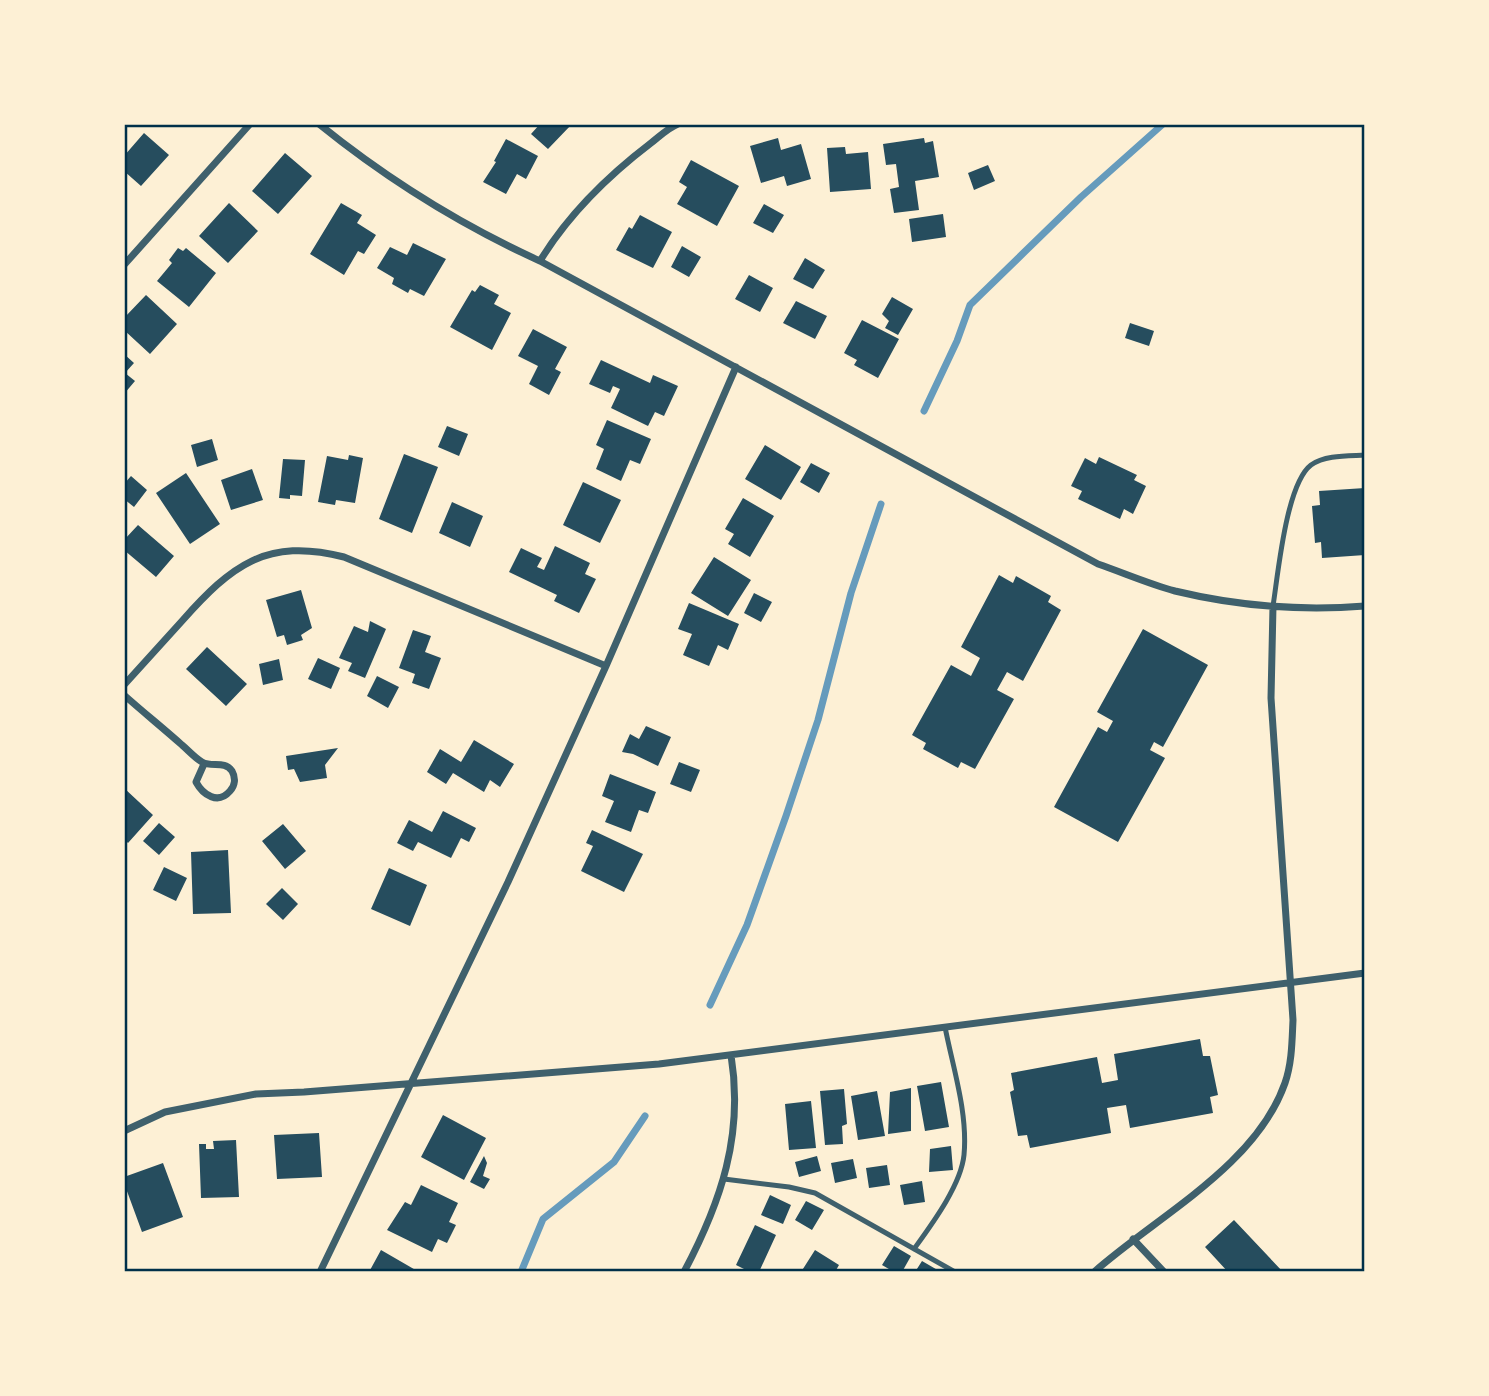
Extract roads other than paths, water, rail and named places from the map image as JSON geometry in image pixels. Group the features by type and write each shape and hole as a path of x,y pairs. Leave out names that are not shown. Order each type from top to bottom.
{"street":[{"path":"124,265 250,124"},
{"path":"319,124 368,164 506,245 541,261 1098,564 1174,590 1215,600 1273,607 1330,609 1365,606"},
{"path":"541,261 552,242 576,213 629,159 678,124"},
{"path":"320,1272 508,882 607,666 736,367"},
{"path":"124,685 210,590 229,573 264,557 304,550 344,557 607,666"},
{"path":"1094,1272 1236,1157 1264,1124 1286,1081 1292,1055 1293,1020 1271,698 1273,607"},
{"path":"124,695 204,764 223,765 231,769 234,786 228,794 219,798 209,797 202,792 196,782 204,764"},
{"path":"124,1131 165,1112 256,1094 659,1063 1365,973"},
{"path":"684,1272 697,1248 728,1168 736,1106 736,1083 731,1055"},
{"path":"1133,1239 1164,1272"}],"lane":[{"path":"1273,607 1287,519 1294,493 1310,466 1326,459 1365,455"},
{"path":"914,1249 937,1217 952,1189 964,1157 964,1122 945,1027"},
{"path":"724,1180 789,1187 815,1193 956,1272"}],"waterway":[{"path":"924,411 957,341 970,305 1081,197 1163,124"},
{"path":"710,1005 747,925 786,816 818,720 851,593 881,504"},
{"path":"521,1272 543,1219 614,1162 645,1116"}]}
